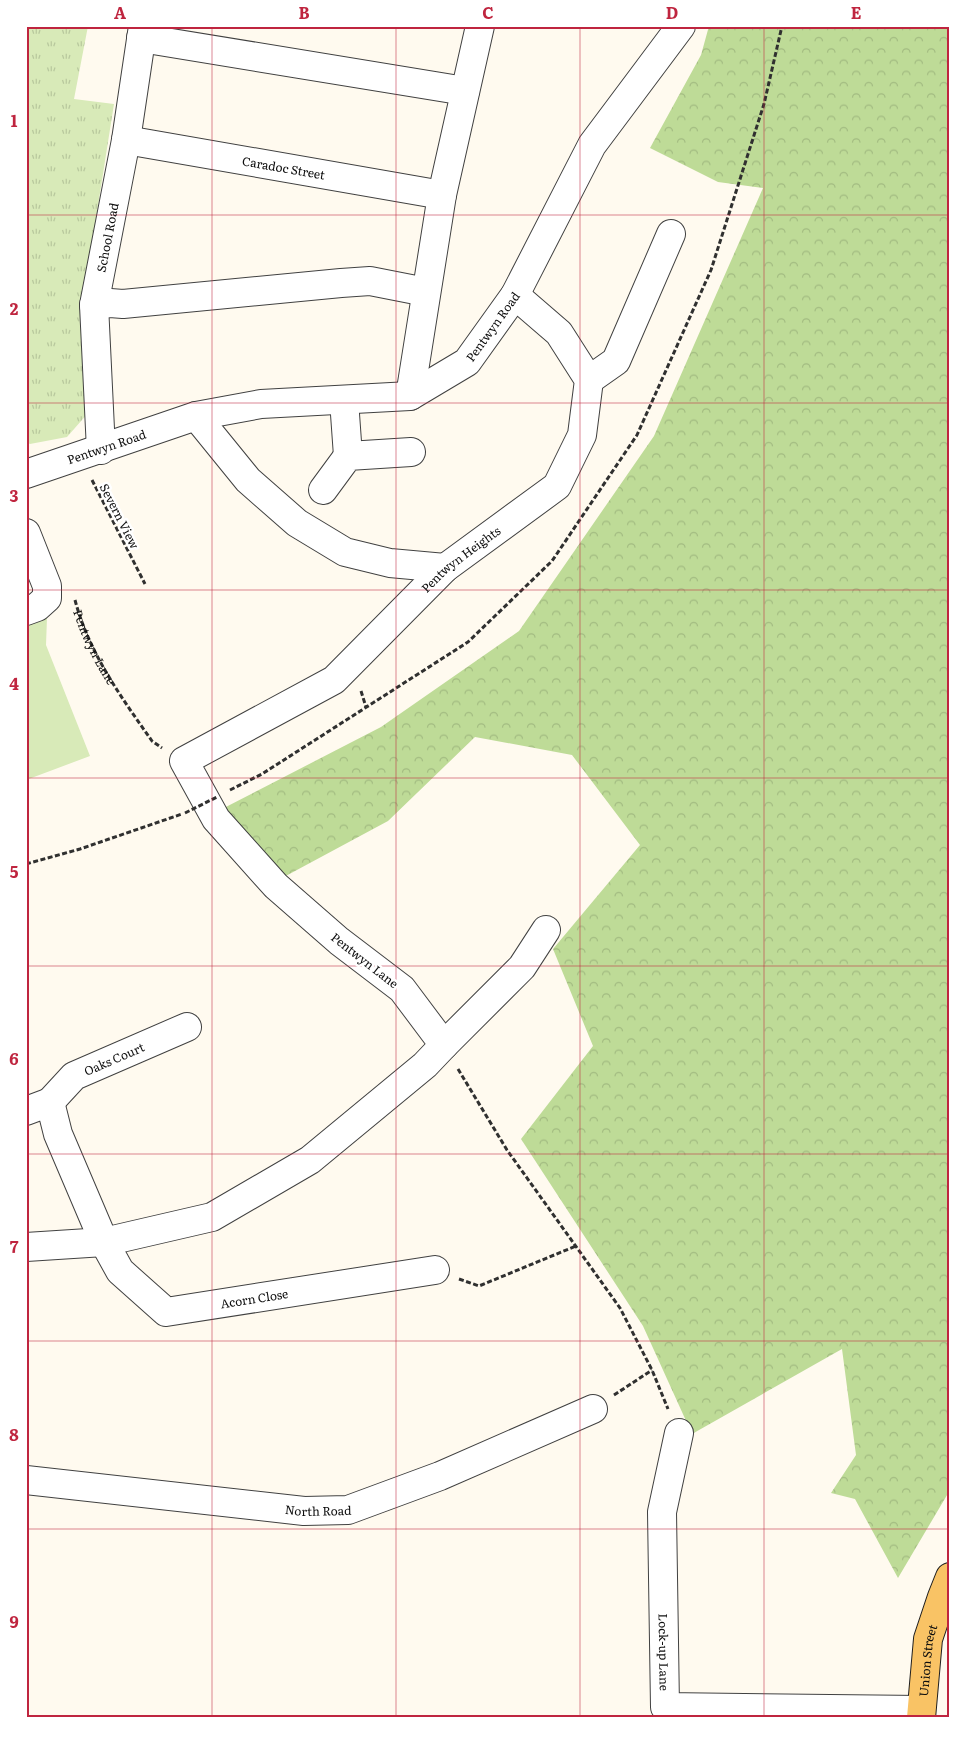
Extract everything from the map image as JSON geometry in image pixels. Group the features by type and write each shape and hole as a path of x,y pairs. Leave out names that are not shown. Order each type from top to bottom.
{"main road":[{"name":"Union Street","path":"921,1714 928,1639 950,1577"}],"street":[{"path":"410,396 442,195 480,26"},
{"name":"Pentwyn Road","path":"26,474 196,416 262,404 410,396 467,362 515,295 592,145 681,26"},
{"path":"142,32 464,91"},
{"name":"School Road","path":"90,453 94,305 126,140 142,32"},
{"name":"Caradoc Street","path":"126,140 442,195"},
{"path":"515,295 559,333 589,380 616,361 671,234"},
{"path":"94,305 110,302 123,304 341,283 370,282 426,292"},
{"name":"Pentwyn Heights","path":"184,761 334,680 445,568 556,486 582,435 589,380"},
{"path":"323,490 348,456 344,400"},
{"path":"196,416 248,480 298,523 345,552 390,562 445,568"},
{"path":"348,456 411,452"},
{"path":"26,533 46,586 47,598 36,607 26,611"},
{"name":"Pentwyn Lane","path":"184,761 216,820 276,886 339,941 402,989 444,1045"},
{"path":"26,1247 104,1242 212,1217 310,1160 425,1065 522,967 546,930"},
{"name":"Oaks Court","path":"104,1242 58,1134 38,1106 74,1076 187,1027"},
{"name":"Acorn Close","path":"104,1242 120,1270 166,1312 435,1270"},
{"name":"North Road","path":"26,1480 304,1511 348,1510 440,1476 592,1408"},
{"name":"Lock-up Lane","path":"679,1433 662,1512 665,1706 921,1714"}],"path":[{"name":"Severn View","path":"90,453 145,584"},
{"name":"Pentwyn Lane","path":"74,595 81,620 107,676 152,742 184,761"},
{"path":"26,864 80,849 185,813 217,797"},
{"path":"444,1045 508,1150 620,1308 652,1370 679,1433"},
{"path":"435,1270 479,1286 576,1246"},
{"path":"592,1408 652,1370"}],"green space":[{"path":"26,26 88,26 74,99 114,104 82,307 89,412 67,437 30,444 26,442"},
{"path":"709,26 950,26 950,1490 898,1578 855,1499 831,1493 856,1455 842,1349 692,1434 643,1326 521,1139 593,1046 553,949 640,845 572,755 475,737 388,821 282,878 220,810 381,727 519,631 654,436 763,188 718,182 650,148 701,55"},
{"path":"47,618 46,645 90,756 26,780 26,623"}]}
